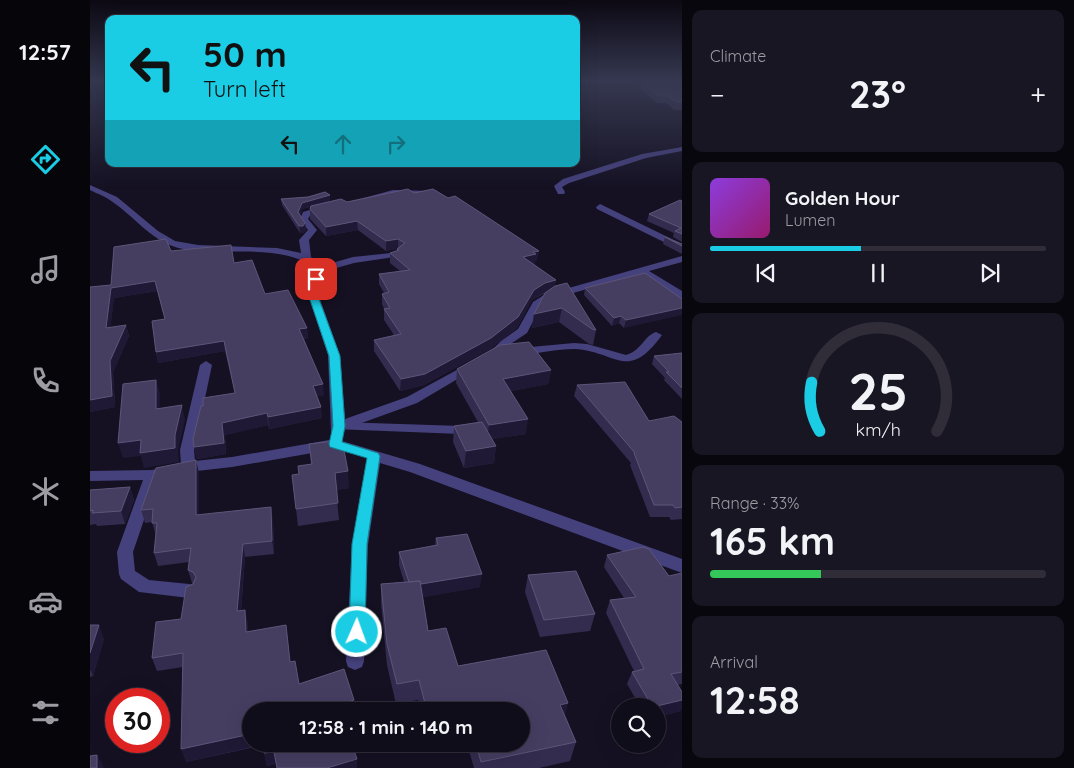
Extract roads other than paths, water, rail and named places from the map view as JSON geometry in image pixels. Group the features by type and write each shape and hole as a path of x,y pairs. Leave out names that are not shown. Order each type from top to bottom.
{"street":[{"path":"560,192 558,186 566,181 645,156 682,149"},
{"path":"90,187 118,201 151,232 180,245 210,249 258,249 306,257 317,262 323,269"},
{"path":"306,257 304,240 313,230 304,219 307,212 393,192 429,193"},
{"path":"600,207 682,248"},
{"path":"335,444 339,426 334,356 312,291 316,279 323,269 353,260 398,254"},
{"path":"339,426 412,400 495,354 505,343 523,331 537,304 548,297 682,259"},
{"path":"642,271 682,296"},
{"path":"495,354 575,346 597,350 622,360 632,358 648,347 656,335"},
{"path":"188,467 187,450 206,365"},
{"path":"339,426 461,430"},
{"path":"90,476 152,475 188,467 232,462 335,444 415,468 682,566"},
{"path":"356,661 360,544 374,456"},
{"path":"152,475 125,552 126,574 145,587 188,591"}]}
